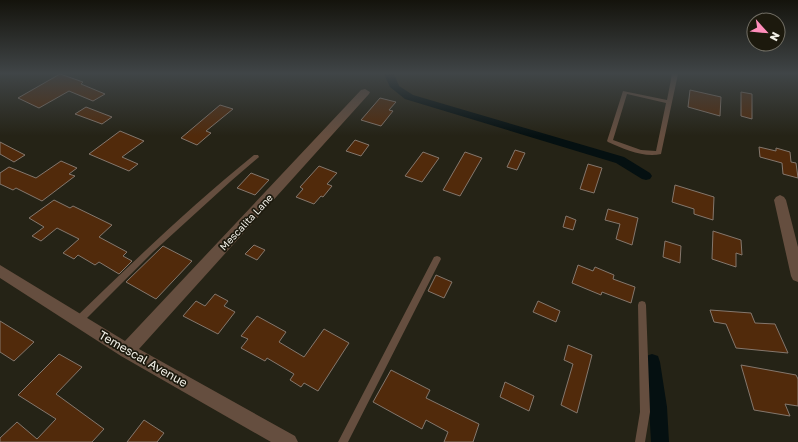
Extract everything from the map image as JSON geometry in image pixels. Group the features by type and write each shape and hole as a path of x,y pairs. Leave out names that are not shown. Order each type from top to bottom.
{"street":[{"name":"Mescalita Lane","path":"127,351 363,95"},
{"path":"780,200 798,276"},
{"name":"Temescal Avenue","path":"0,270 127,351 289,442"}],"lane":[{"path":"624,95 610,141 654,154 659,153 671,95"},
{"path":"637,95 670,102"},
{"path":"79,320 150,250 229,178 256,157"},
{"path":"342,442 437,259"},
{"path":"640,442 645,412 642,305"}],"building":[{"path":"24,95 63,95 39,108 18,98"},
{"path":"78,95 104,95 93,101"},
{"path":"689,95 710,95 721,97 720,116 688,107"},
{"path":"741,95 752,95 752,119 741,116"},
{"path":"380,98 396,102 389,110 393,111 381,126 361,120"},
{"path":"220,105 233,109 206,131 211,133 197,145 181,138"},
{"path":"86,107 112,117 102,124 75,114"},
{"path":"120,131 144,141 122,157 138,164 129,171 89,154"},
{"path":"355,140 369,145 361,156 346,151"},
{"path":"0,142 25,155 14,162 0,154"},
{"path":"759,147 776,151 776,148 790,152 791,162 796,163 798,178 783,174 782,163 760,157"},
{"path":"515,150 525,153 517,170 507,167"},
{"path":"423,152 439,158 422,182 405,176"},
{"path":"465,152 482,158 460,196 443,190"},
{"path":"61,161 77,168 69,174 75,176 42,201 16,188 13,190 0,184 0,173 9,167 36,178"},
{"path":"588,164 602,168 594,193 580,189"},
{"path":"319,166 337,173 327,184 332,186 323,197 321,196 314,204 296,197 303,189 300,187"},
{"path":"251,173 269,180 255,195 237,188"},
{"path":"675,185 714,197 713,220 694,214 694,209 672,202"},
{"path":"54,200 70,208 73,206 112,225 99,237 127,252 123,256 132,261 119,274 99,262 95,265 78,255 74,259 63,253 79,239 57,228 41,241 32,236 44,227 29,218"},
{"path":"608,209 638,218 632,245 616,239 620,224 605,220"},
{"path":"566,216 576,220 573,230 563,227"},
{"path":"713,231 741,240 742,255 736,253 736,267 712,259"},
{"path":"665,241 681,246 680,263 663,257"},
{"path":"254,245 265,250 257,260 245,254"},
{"path":"163,246 192,261 156,299 126,282"},
{"path":"578,265 593,271 595,267 614,275 613,279 635,287 631,303 602,292 601,295 572,283"},
{"path":"436,275 452,282 444,298 428,291"},
{"path":"215,294 228,301 224,306 235,312 218,334 183,316 196,301 205,306"},
{"path":"538,301 560,311 556,322 533,312"},
{"path":"710,310 751,313 755,323 775,324 788,353 736,348 726,324 714,322"},
{"path":"257,316 286,332 279,342 304,357 324,329 349,343 318,391 304,383 301,387 290,380 294,374 267,358 265,361 241,348 248,339 241,336"},
{"path":"0,321 34,342 14,361 0,352"},
{"path":"568,345 592,355 577,413 561,405 573,364 564,360"},
{"path":"59,354 82,367 56,394 104,429 92,442 0,442 0,438 17,422 37,439 56,419 18,395"},
{"path":"741,365 796,375 798,379 798,406 785,404 790,416 754,410"},
{"path":"391,370 430,390 426,398 479,424 473,442 444,442 448,432 426,420 422,429 373,402"},
{"path":"505,382 534,396 529,411 500,397"},
{"path":"144,420 164,433 157,442 127,442"}],"waterway":[{"path":"405,95 620,160 646,176"},
{"path":"652,362 658,407 660,442"}]}
